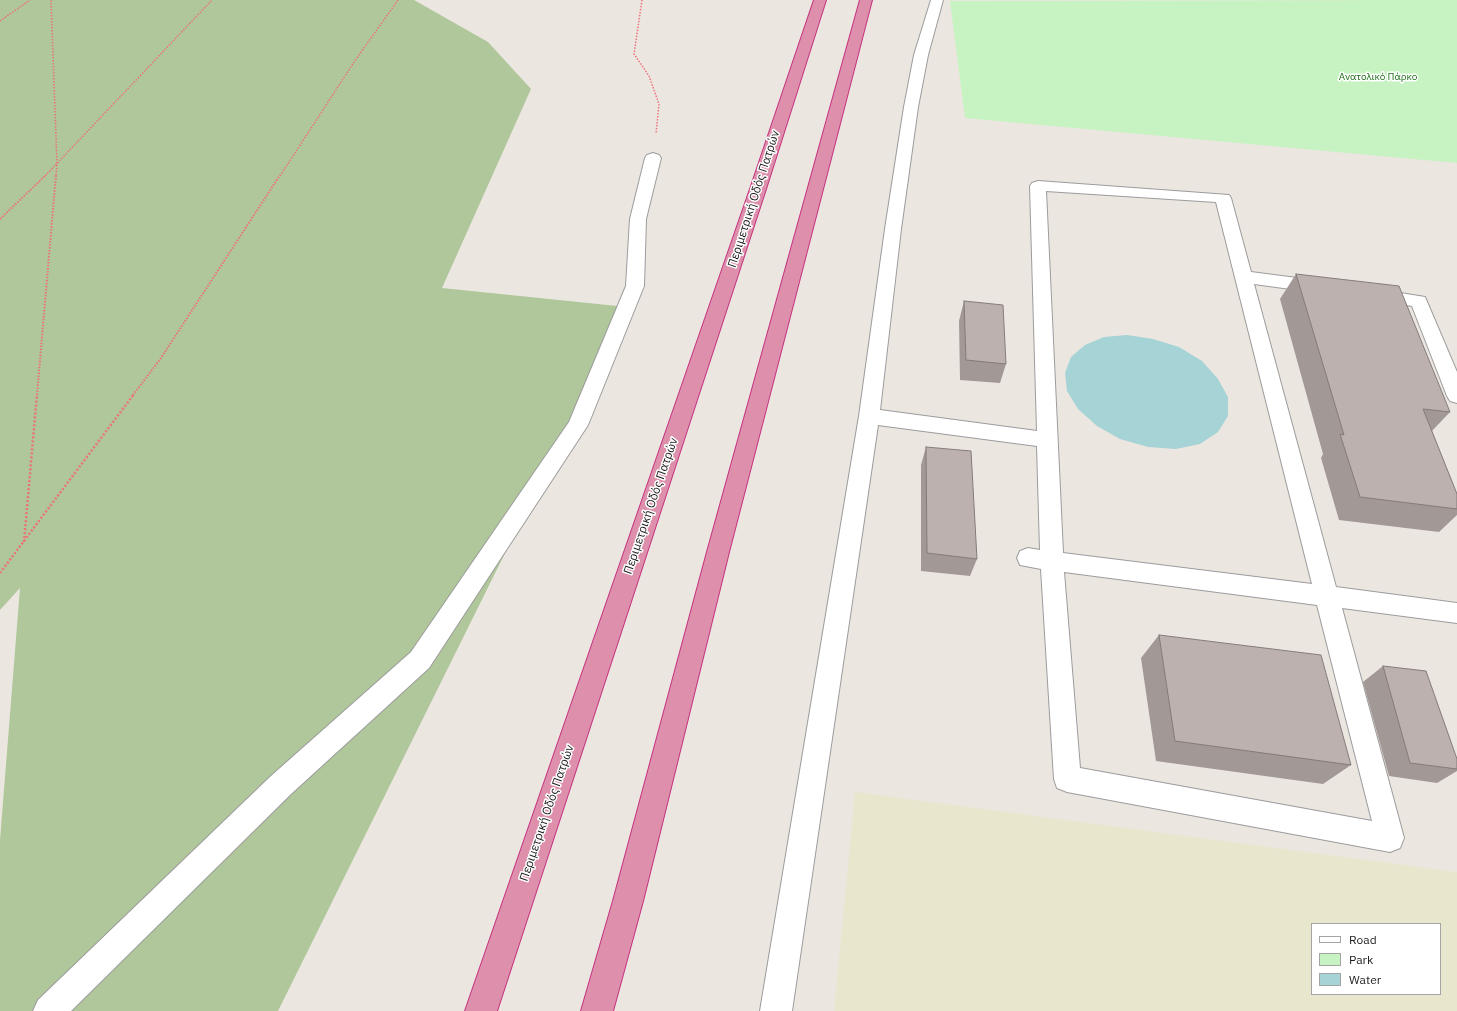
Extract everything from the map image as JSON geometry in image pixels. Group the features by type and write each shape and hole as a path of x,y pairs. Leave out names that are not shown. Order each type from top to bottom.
{"highway":[{"name":"Περιμετρική Οδός Πατρών","path":"481,1011 753,204 820,0"},
{"path":"597,1011 628,901 720,544 866,0"},
{"path":"603,1011 628,901"}],"street":[{"path":"776,1011 869,416 893,229 911,107 921,55 937,0"},
{"path":"49,1011 281,785 420,660 578,425 635,286 638,219 653,158"},
{"path":"1038,186 1223,198 1390,838 1067,780 1052,561 1048,440 1038,186"},
{"path":"1244,277 1335,290"},
{"path":"1358,293 1419,301 1457,396"},
{"path":"869,416 1048,440"},
{"path":"1028,558 1457,613"}],"path":[{"path":"0,21 30,0"},
{"path":"24,542 57,164 51,0"},
{"path":"0,219 57,164 212,0"},
{"path":"0,574 161,358 354,62 398,0"},
{"path":"642,0 634,54 649,76 659,104 653,158"}],"shaded area":[{"path":"855,792 1457,872 1457,1011 834,1011"}],"green space":[{"path":"0,0 414,0 488,42 531,89 442,288 627,307 278,1011 0,1011 0,840 20,588 0,610"},
{"name":"Ανατολικό Πάρκο","path":"1457,0 1457,163 965,118 950,1"}],"water":[{"path":"1127,335 1153,339 1179,347 1202,361 1218,379 1228,397 1228,416 1218,432 1200,444 1176,449 1148,447 1120,439 1097,426 1078,409 1067,391 1065,373 1071,357 1085,345 1104,337"}],"building":[{"path":"1296,274 1399,286 1450,412 1423,409 1457,494 1457,509 1360,497 1340,434 1344,435"},
{"path":"964,301 1003,305 1006,364 966,360"},
{"path":"926,447 971,451 977,559 927,553"},
{"path":"1159,635 1321,655 1351,765 1175,741"},
{"path":"1383,666 1426,671 1457,759 1457,769 1410,763"}]}
